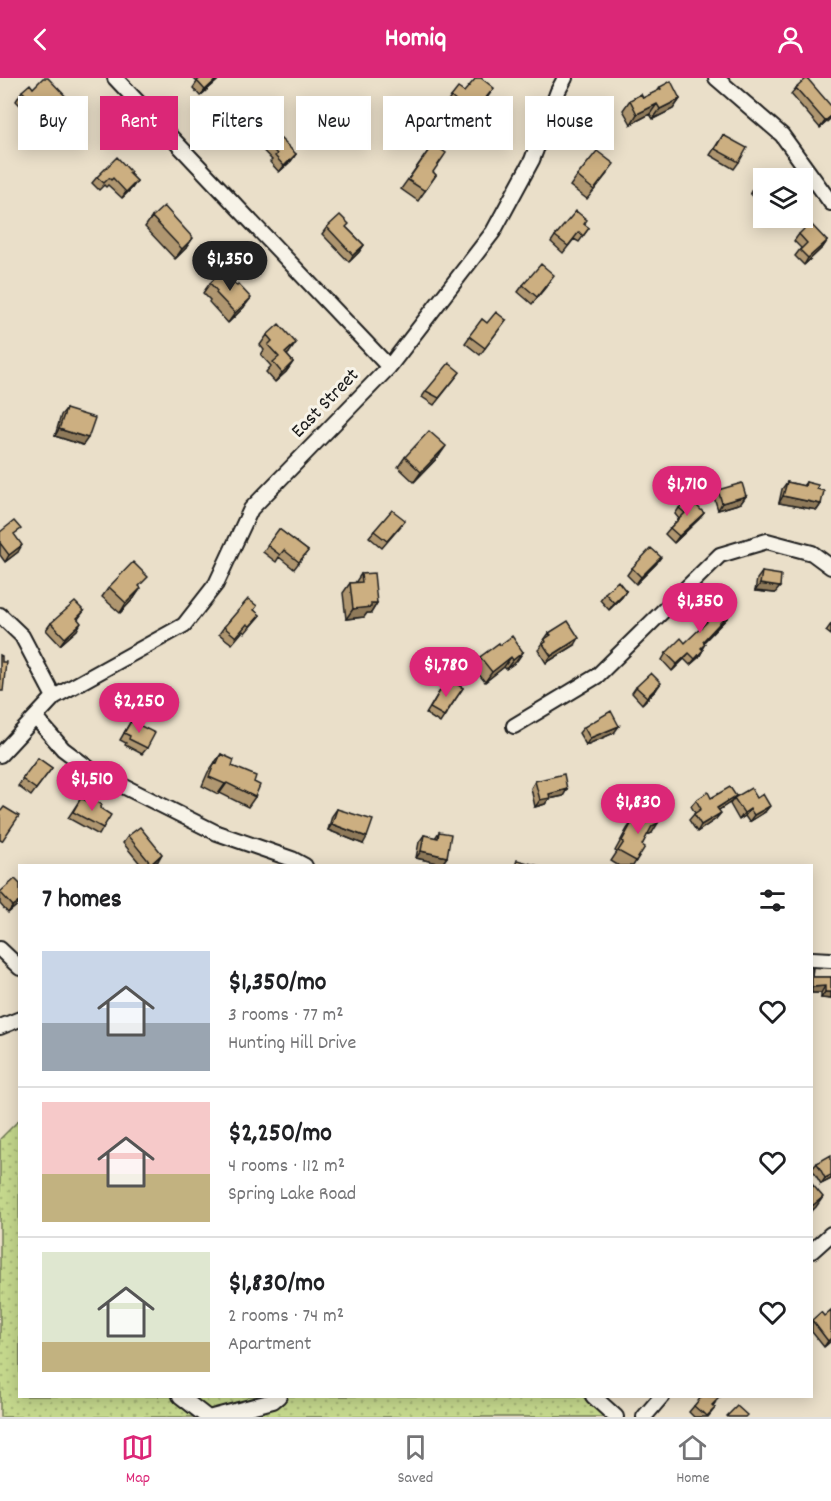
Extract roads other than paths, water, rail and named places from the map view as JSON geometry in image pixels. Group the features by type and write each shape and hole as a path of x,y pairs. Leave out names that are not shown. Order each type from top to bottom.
{"street":[{"path":"115,78 389,367"},
{"name":"East Street","path":"54,697 184,625 216,584 251,508 389,367 493,232 532,160 564,78"},
{"path":"716,78 782,135 831,203"},
{"path":"514,726 597,676 720,555 767,541 812,553 831,567"},
{"path":"0,615 22,636 54,697 0,755"},
{"path":"36,718 63,749 91,770 217,833 301,864"},
{"path":"0,949 18,966"},
{"path":"813,959 831,960"},
{"path":"0,1027 18,1020"},
{"path":"813,1250 831,1234"},
{"path":"183,1398 207,1417"},
{"path":"212,1417 273,1401 277,1398"},
{"path":"595,1398 616,1417"},
{"path":"644,1417 660,1398"}]}
